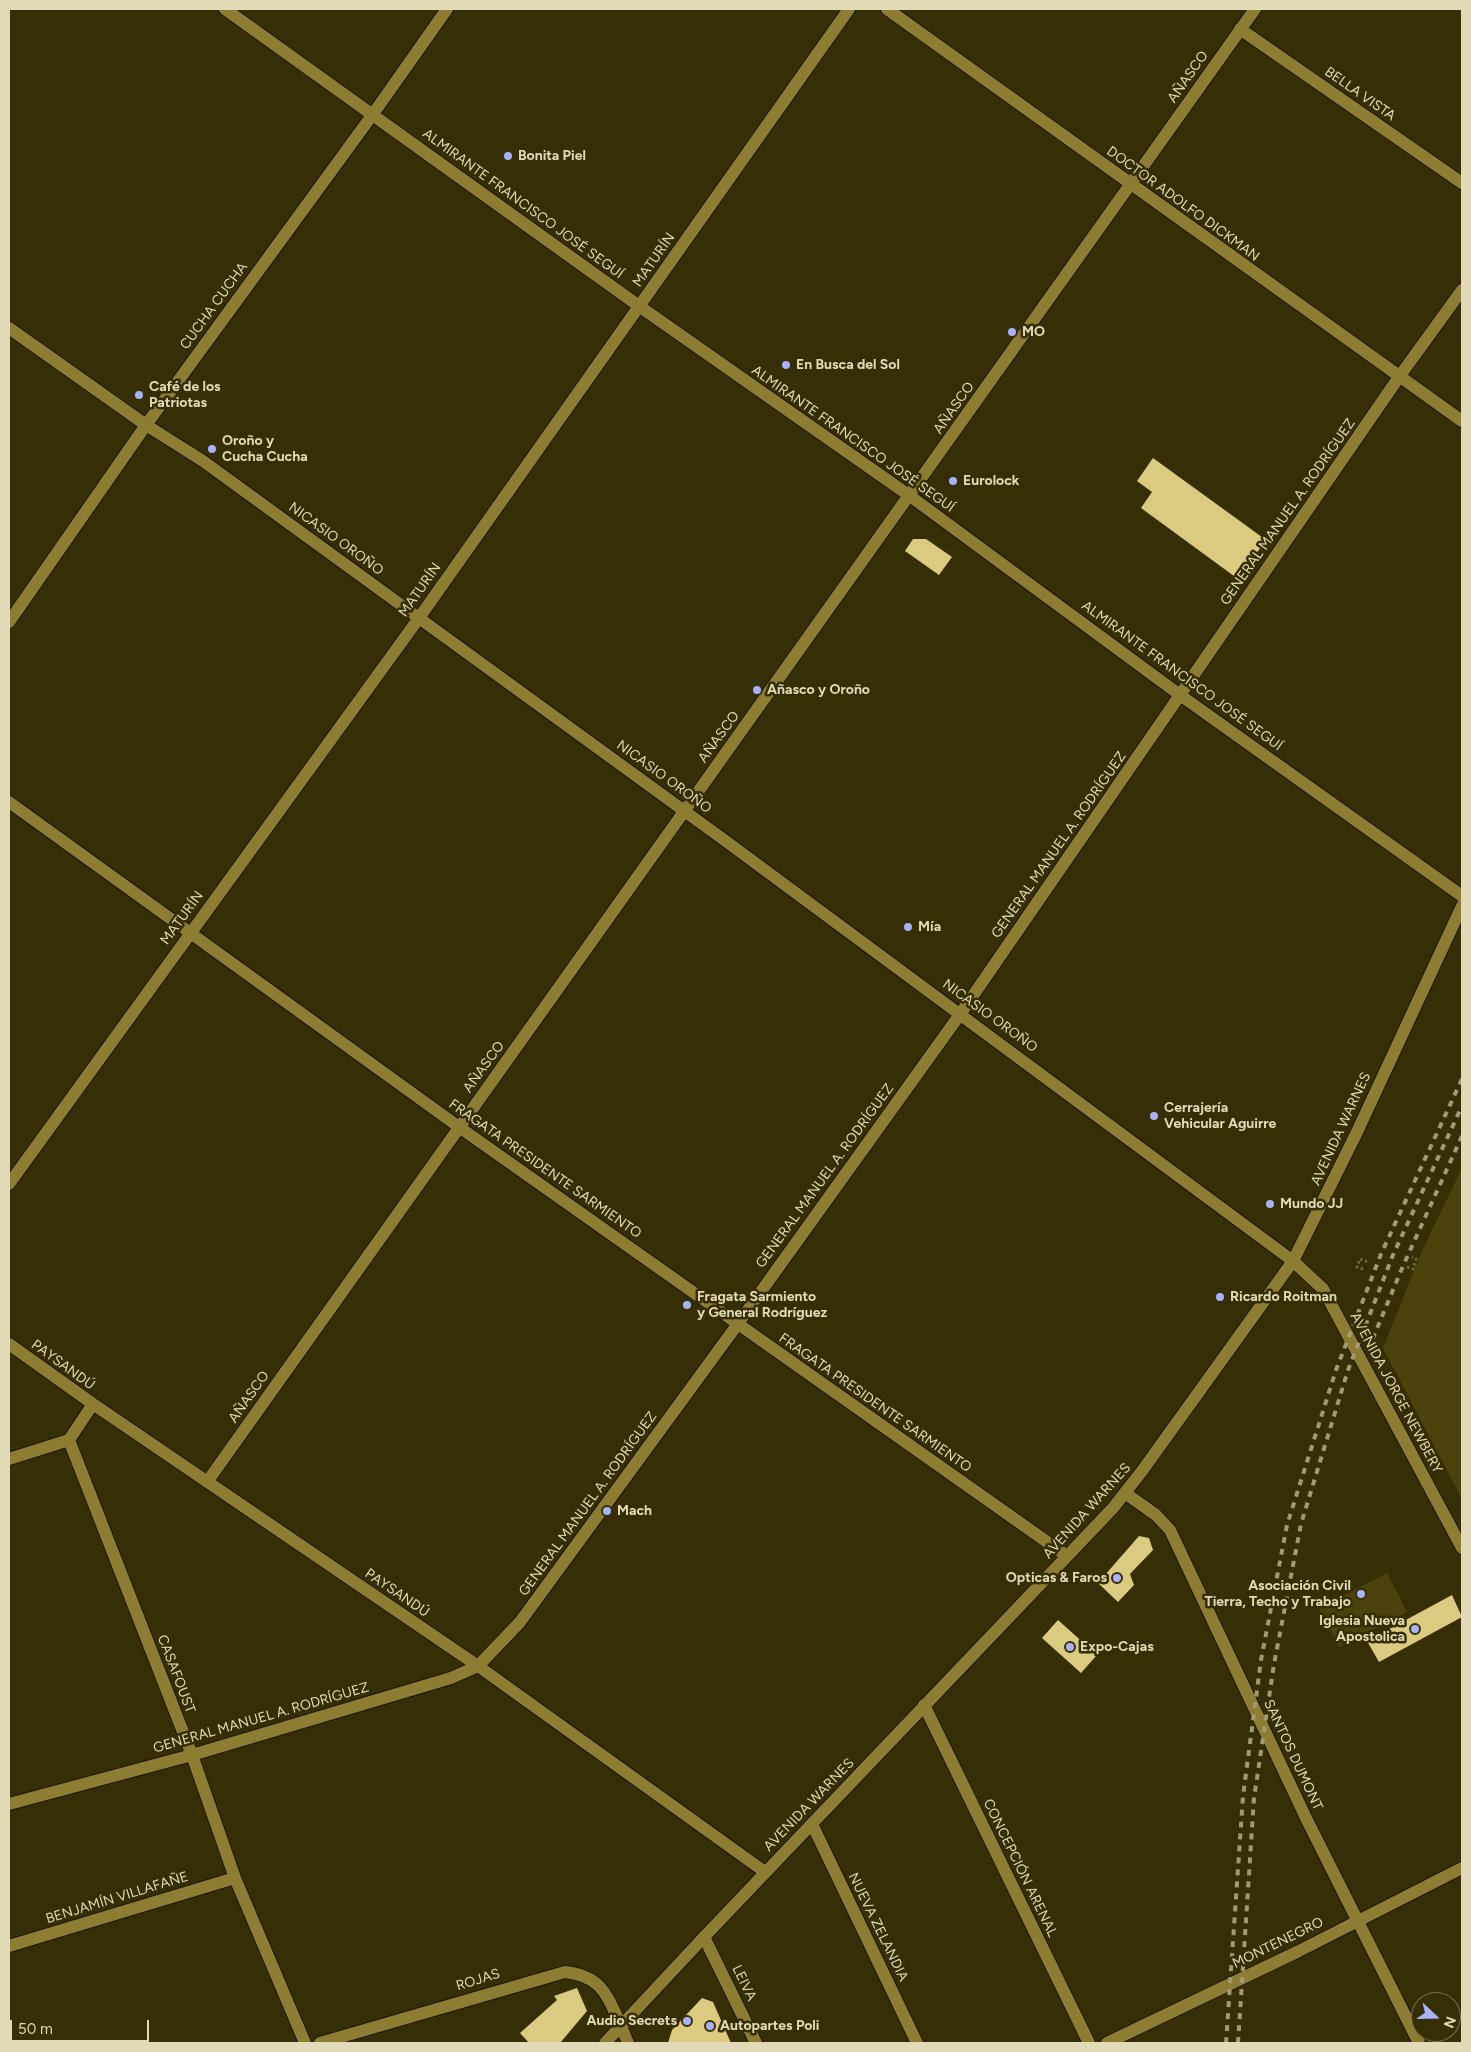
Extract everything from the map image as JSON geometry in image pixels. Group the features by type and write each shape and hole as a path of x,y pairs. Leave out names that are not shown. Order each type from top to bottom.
{"street":[{"name":"ALMIRANTE FRANCISCO JOSÉ SEGUÍ","path":"225,9 374,114 639,306 910,496 1180,695 1462,896"},
{"name":"CUCHA CUCHA","path":"9,622 146,425 374,114 447,9"},
{"name":"MATURÍN","path":"9,1184 190,931 419,618 849,9"},
{"name":"DOCTOR ADOLFO DICKMAN","path":"887,9 1130,185 1462,421"},
{"name":"AÑASCO","path":"206,1482 686,811 1255,9"},
{"name":"BELLA VISTA","path":"1240,29 1462,183"},
{"name":"GENERAL MANUEL A. RODRÍGUEZ","path":"9,1804 192,1755 424,1687 478,1666 520,1622 737,1325 960,1013 1399,377 1462,290"},
{"name":"NICASIO OROÑO","path":"9,328 146,425 203,461 686,811 1293,1261"},
{"name":"FRAGATA PRESIDENTE SARMIENTO","path":"9,802 459,1127 737,1325 1067,1556"},
{"name":"AVENIDA WARNES","path":"605,2043 1125,1493 1293,1261 1357,1132 1462,906"},
{"name":"AVENIDA JORGE NEWBERY","path":"1293,1261 1323,1289 1462,1548"},
{"name":"PAYSANDÚ","path":"9,1344 206,1482 478,1666 765,1872"},
{"path":"9,1459 69,1440 93,1404"},
{"name":"CASAFOUST","path":"69,1440 192,1755 235,1878 305,2043"},
{"name":"SANTOS DUMONT","path":"1125,1493 1156,1515 1170,1530 1306,1818 1419,2043"},
{"name":"CONCEPCIÓN ARENAL","path":"924,1705 1089,2043"},
{"name":"NUEVA ZELANDIA","path":"812,1824 917,2043"},
{"name":"MONTENEGRO","path":"1107,2043 1299,1951 1462,1868"},
{"name":"BENJAMÍN VILLAFAÑE","path":"9,1946 235,1878"},
{"name":"LEIVA","path":"704,1937 756,2043"},
{"name":"ROJAS","path":"320,2043 565,1972 582,1974 598,1983 609,1998 628,2043"}],"path":[{"path":"1407,1267 1412,1269 1416,1259 1412,1257"},
{"path":"1363,1270 1357,1267 1360,1259 1368,1262"}],"shaded area":[{"path":"1462,1168 1462,1499 1383,1348 1421,1253"},
{"path":"1387,1573 1407,1612 1339,1647 1319,1608"}],"building":[{"path":"1153,458 1266,540 1238,579 1141,508 1152,492 1137,481"},
{"path":"913,539 926,539 952,557 939,575 905,551"},
{"path":"1139,1536 1149,1538 1153,1550 1130,1574 1134,1585 1118,1602 1098,1583"},
{"name":"Iglesia Nueva Apostolica","path":"1452,1595 1462,1617 1379,1662 1367,1641"},
{"name":"Expo-Cajas","path":"1058,1620 1097,1655 1081,1673 1042,1638"},
{"path":"577,1988 587,2011 560,2043 529,2043 520,2033 557,2000 554,1996"},
{"name":"Autopartes Poli","path":"702,1998 713,2002 731,2043 668,2043 672,2030"}],"railway":[{"path":"1226,2043 1243,1796 1261,1660 1287,1525 1336,1370 1381,1254 1462,1079"},
{"path":"1238,2043 1254,1798 1274,1664 1301,1524 1348,1370 1393,1255 1462,1106"},
{"path":"1368,1350 1403,1266 1462,1136"}],"place":[{"name":"Bonita Piel","path":"508,156"},
{"name":"MO","path":"1012,332"},
{"name":"En Busca del Sol","path":"786,365"},
{"name":"Café de los Patriotas","path":"139,395"},
{"name":"Oroño y Cucha Cucha","path":"212,449"},
{"name":"Eurolock","path":"953,481"},
{"name":"Añasco y Oroño","path":"757,690"},
{"name":"Mía","path":"908,927"},
{"name":"Cerrajería Vehicular Aguirre","path":"1154,1116"},
{"name":"Mundo JJ","path":"1270,1204"},
{"name":"Ricardo Roitman","path":"1220,1297"},
{"name":"Fragata Sarmiento y General Rodríguez","path":"687,1305"},
{"name":"Mach","path":"607,1511"},
{"name":"Opticas & Faros","path":"1117,1578"},
{"name":"Asociación Civil Tierra, Techo y Trabajo","path":"1361,1594"},
{"name":"Iglesia Nueva Apostolica","path":"1415,1629"},
{"name":"Expo-Cajas","path":"1070,1647"},
{"name":"Audio Secrets","path":"687,2021"},
{"name":"Autopartes Poli","path":"710,2026"}]}
